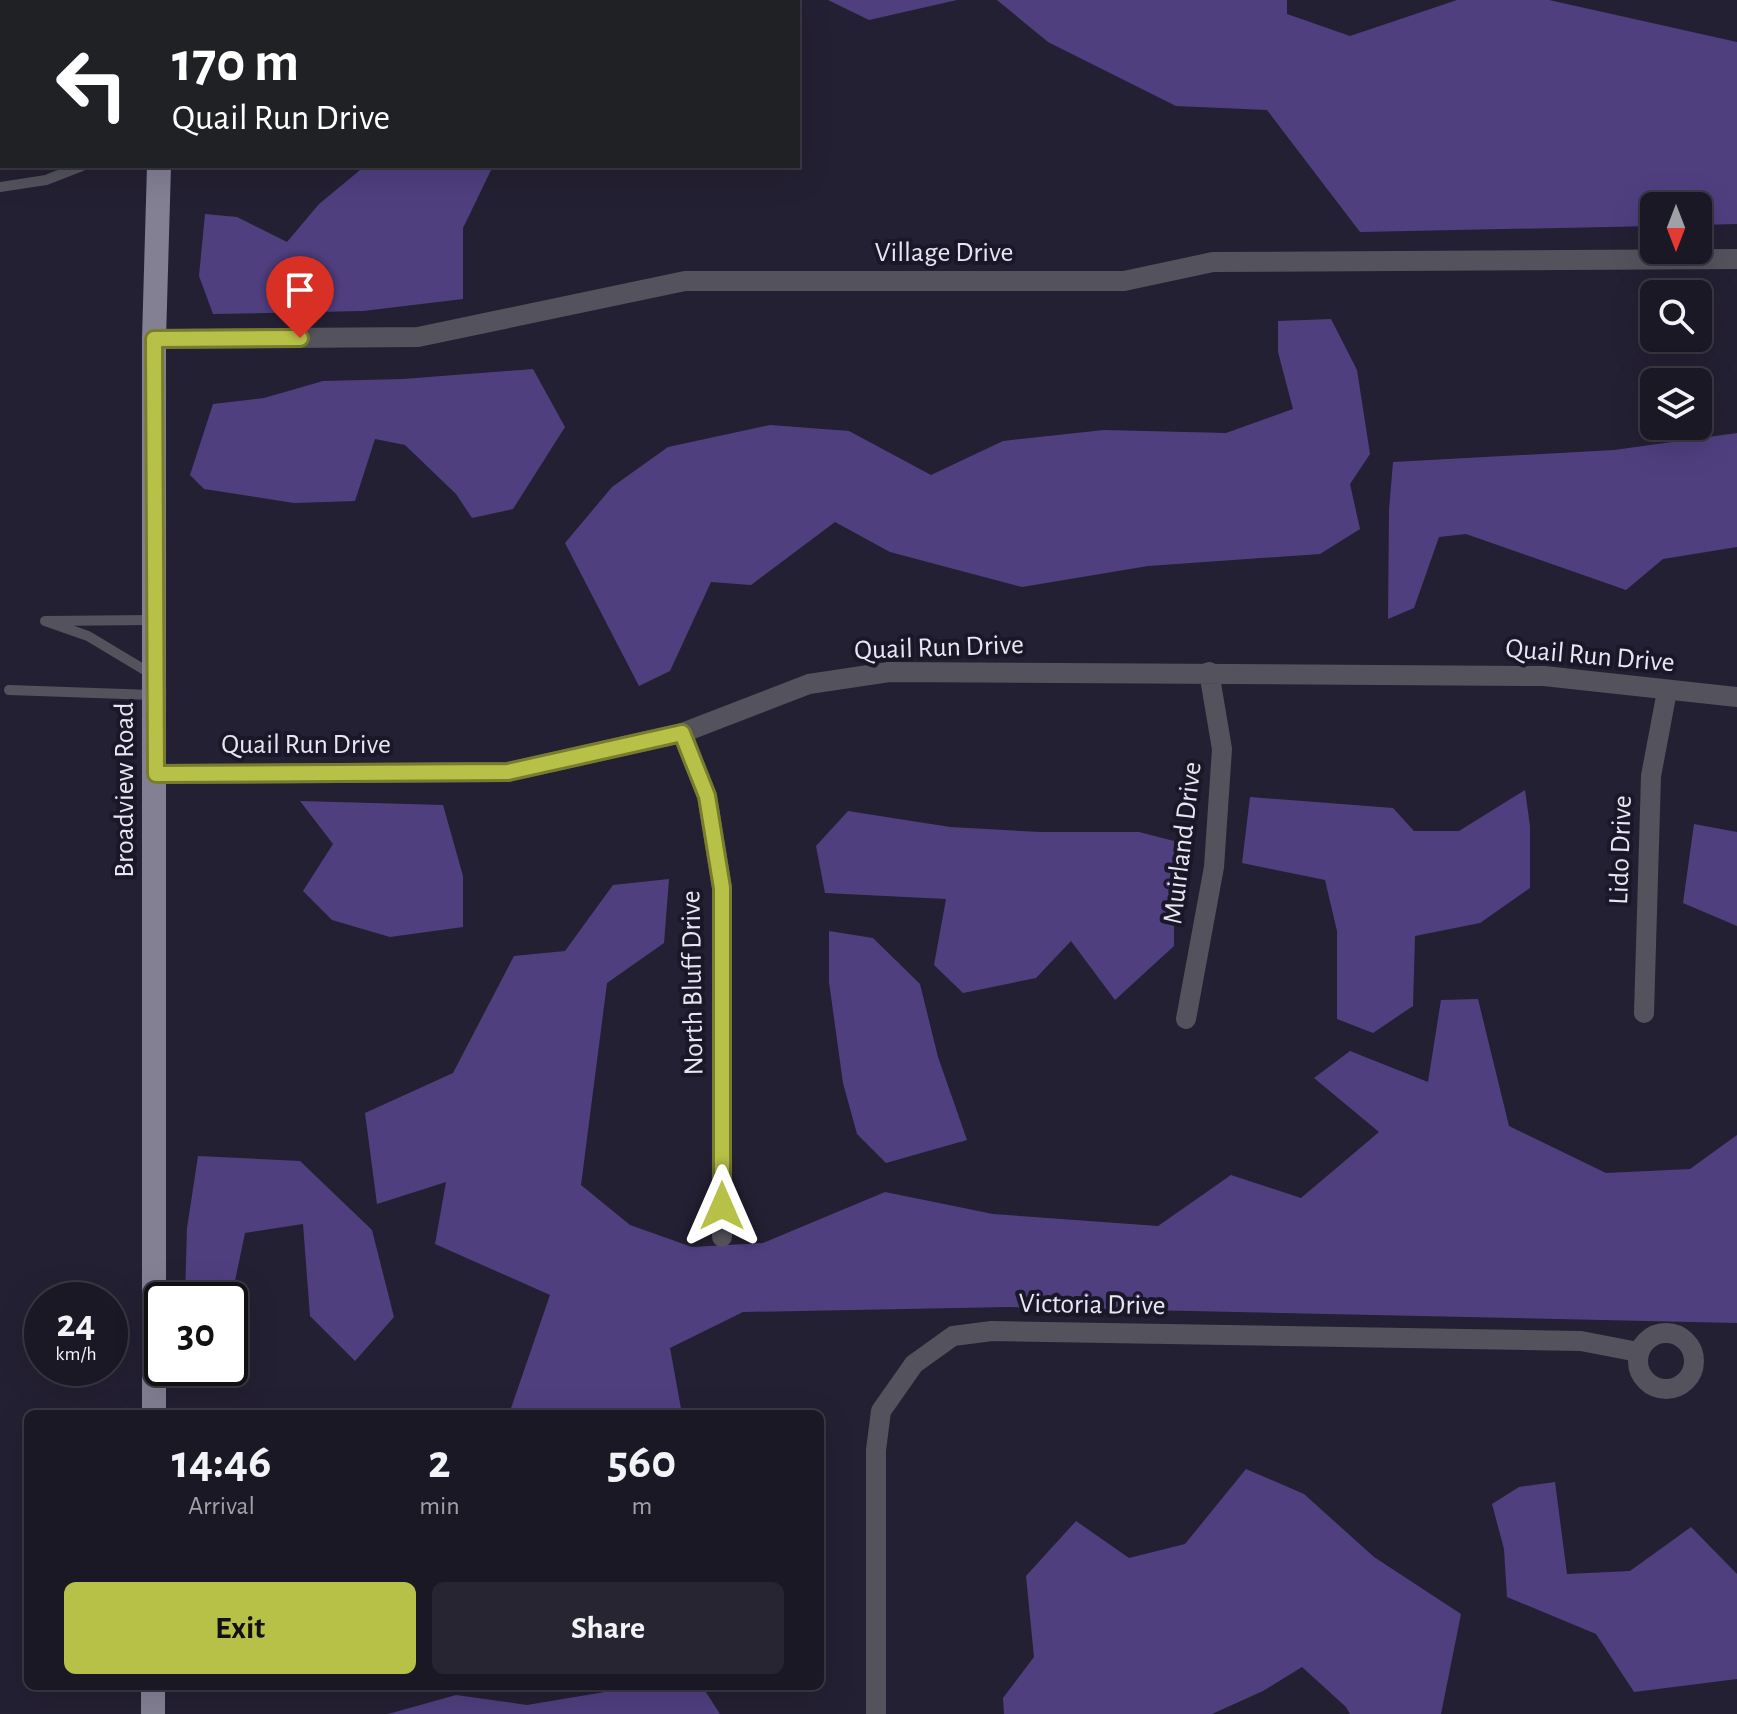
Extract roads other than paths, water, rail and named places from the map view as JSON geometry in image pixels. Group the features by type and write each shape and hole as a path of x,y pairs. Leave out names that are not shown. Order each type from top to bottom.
{"main road":[{"name":"Broadview Road","path":"154,1410 154,339 159,168"},
{"path":"153,1690 153,1714"}],"street":[{"name":"Village Drive","path":"154,339 418,337 685,281 1124,281 1213,262 1737,259"},
{"name":"Quail Run Drive","path":"156,774 508,772 682,733 809,684 889,672 1544,676 1737,697"},
{"name":"Muirland Drive","path":"1186,1019 1214,867 1222,749 1209,672"},
{"name":"Lido Drive","path":"1644,1013 1651,776 1667,691"},
{"name":"North Bluff Drive","path":"682,733 707,796 722,888 722,1237"},
{"name":"Victoria Drive","path":"876,1714 876,1450 881,1411 914,1364 953,1336 992,1331 1566,1341 1638,1352"}],"lane":[{"path":"0,187 46,180 77,168"},
{"path":"155,620 45,621 88,636 155,686"},
{"path":"9,690 155,686"}]}
